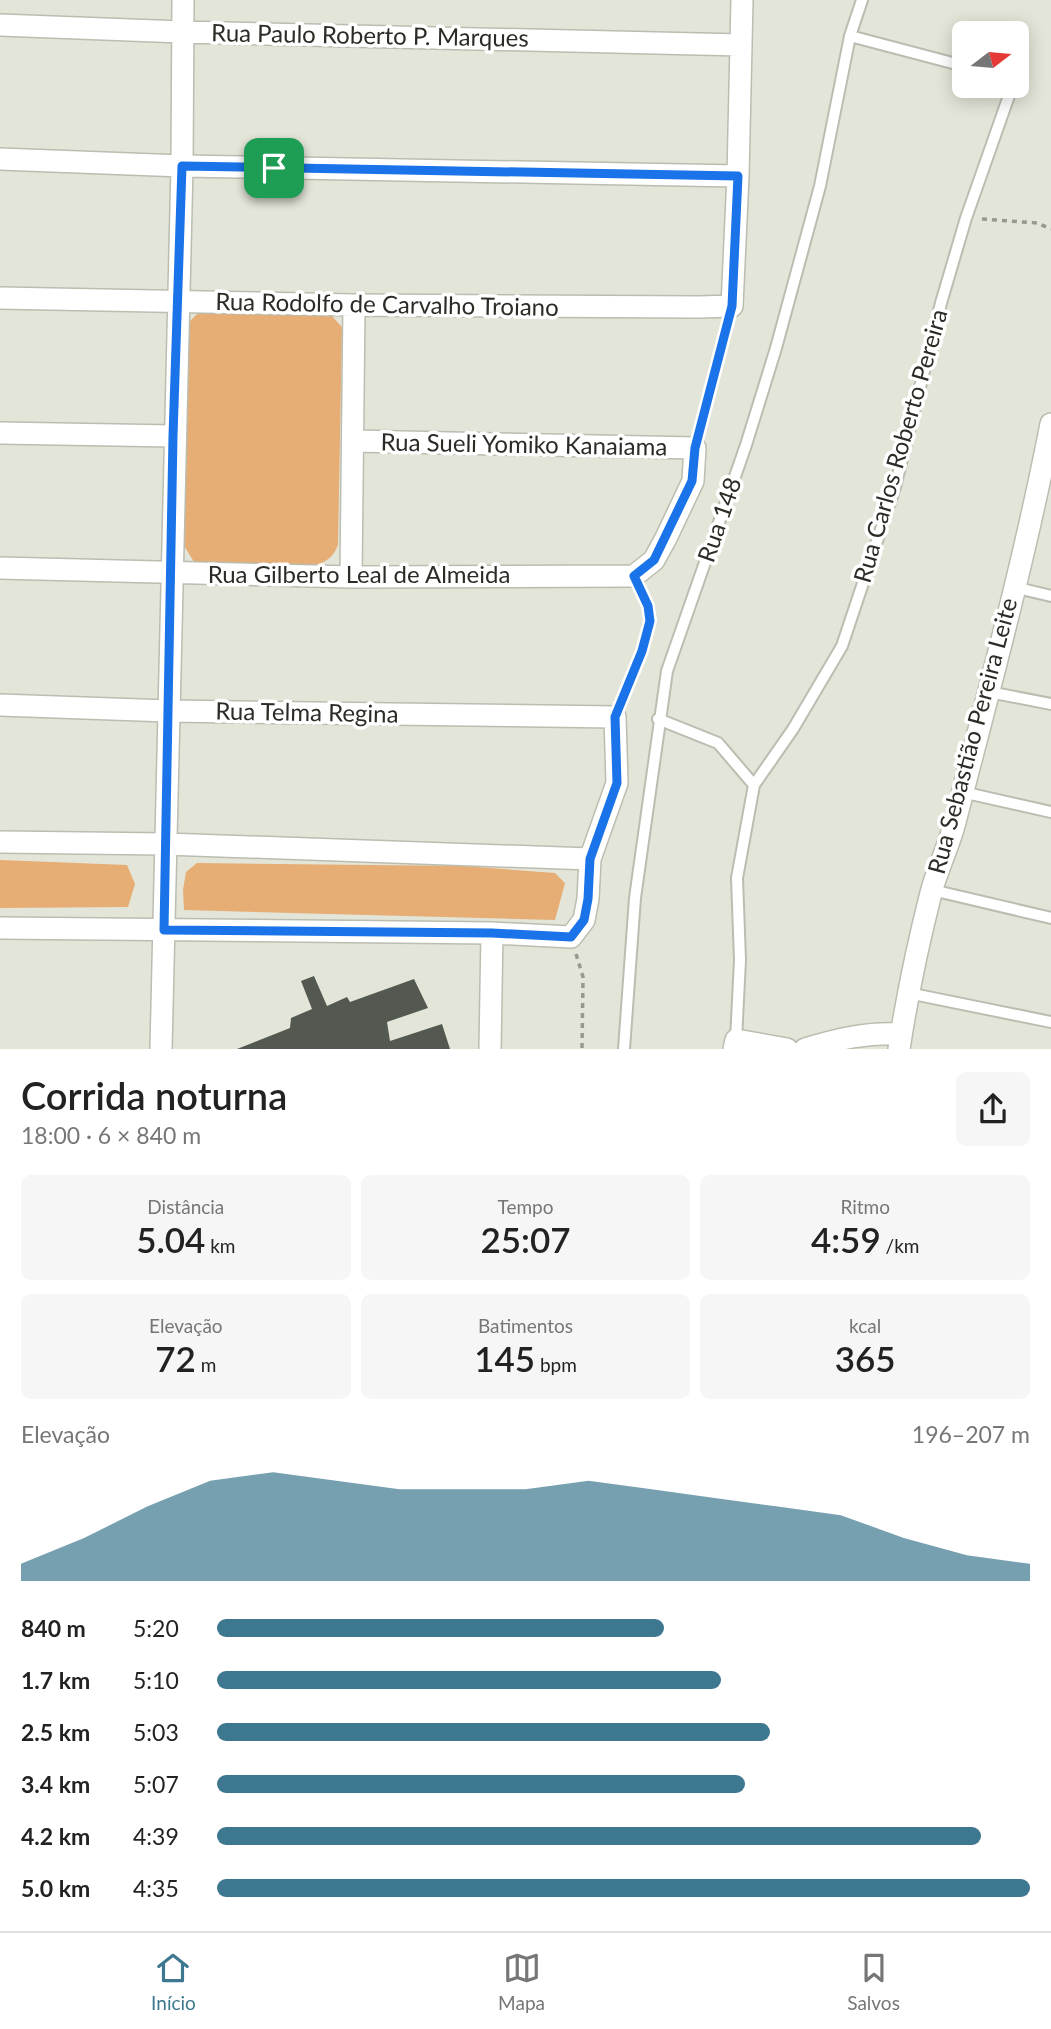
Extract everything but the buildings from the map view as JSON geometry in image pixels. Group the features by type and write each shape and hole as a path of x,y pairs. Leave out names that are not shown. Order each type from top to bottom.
{"street":[{"path":"161,1049 173,436 182,166 183,0"},
{"path":"732,306 742,0"},
{"name":"Rua Paulo Roberto P. Marques","path":"0,25 741,45"},
{"path":"0,159 182,166 738,176"},
{"name":"Rua Rodolfo de Carvalho Troiano","path":"0,298 354,305 732,306"},
{"path":"351,577 354,305"},
{"name":"Rua Sebastião Pereira Leite","path":"900,1042 908,993 932,890 954,825 1013,587 1045,487 1051,424"},
{"path":"0,433 173,436"},
{"name":"Rua Sueli Yomiko Kanaiama","path":"353,442 695,448"},
{"path":"634,576 654,560 666,538 692,481 695,448"},
{"name":"Rua Gilberto Leal de Almeida","path":"0,568 351,577 634,576"},
{"name":"Rua Telma Regina","path":"0,705 168,711 615,717"},
{"path":"0,928 492,933 571,937 584,920 590,859 617,783 615,717"},
{"path":"0,842 166,844 590,859"},
{"path":"490,1049 492,933"},
{"path":"805,1049 844,1037 874,1033 900,1042"},
{"path":"735,1045 787,1049"}],"lane":[{"name":"Rua 148","path":"624,1049 635,898 658,719 667,671 746,445 776,348 820,186 850,36 862,0"},
{"path":"850,36 952,63"},
{"name":"Rua Carlos Roberto Pereira","path":"735,1045 740,960 737,878 754,785 793,729 842,646 895,487 941,303 966,218 1008,98"},
{"path":"1013,587 1051,596"},
{"path":"989,692 1051,704"},
{"path":"658,719 718,743 754,785"},
{"path":"962,792 1051,812"},
{"path":"932,890 1051,918"},
{"path":"908,993 1051,1022"}],"path":[{"path":"966,218 1037,223 1051,229"},
{"path":"695,448 732,306"},
{"path":"615,717 642,651 650,621 648,606 634,576"},
{"path":"571,937 583,977 582,1049"}],"shaded area":[{"path":"202,312 331,315 342,327 338,545 324,562 316,565 194,562 183,544 187,324"},
{"path":"0,860 127,865 135,884 128,907 0,908"},
{"path":"197,863 463,866 555,873 565,883 555,920 184,910 186,872"}],"route":[{"path":"182,166 274,168 738,176 732,306 695,448 692,481 654,560 634,576 648,606 650,621 642,651 615,717 617,783 590,859 584,920 571,937 492,933 164,930 173,436 182,166"}]}
